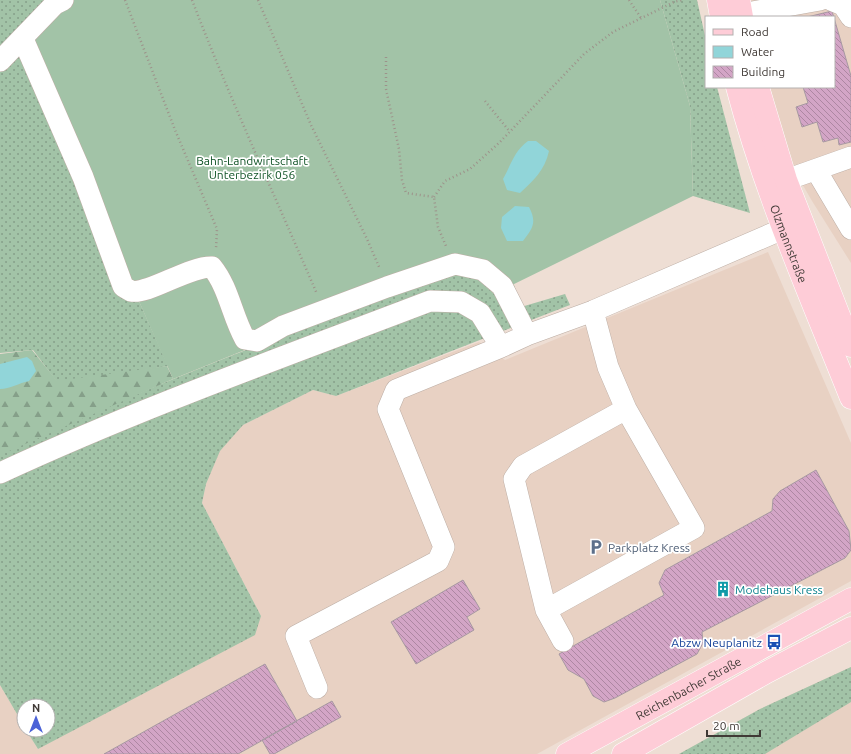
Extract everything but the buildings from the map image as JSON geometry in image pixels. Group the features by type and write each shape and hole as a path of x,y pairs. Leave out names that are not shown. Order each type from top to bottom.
{"main road":[{"path":"718,0 736,12"},
{"name":"Olzmannstraße","path":"736,88 751,141 782,230 851,398"},
{"name":"Olzmannstraße","path":"758,88 786,180 851,346"},
{"name":"Reichenbacher Straße","path":"567,754 851,599"},
{"name":"Reichenbacher Straße","path":"622,754 767,672 851,628"}],"lane":[{"path":"0,61 23,39 55,4 63,0"},
{"path":"736,12 820,0"},
{"path":"831,0 843,5 851,17"},
{"path":"23,39 83,177 123,286 131,291 140,290 202,267 212,267 218,275 245,339 257,341 283,326 387,287 455,264 483,270 502,286 527,335"},
{"path":"786,180 851,157"},
{"path":"816,170 851,229"},
{"path":"317,688 296,636 438,561 444,547 388,409 396,390 527,335 593,311 802,221"},
{"path":"0,473 53,448 181,396 430,301 461,302 480,313 501,347"},
{"path":"546,610 694,528 626,409 608,367 593,311"},
{"path":"563,641 546,610 514,479 523,466 626,409"}],"path":[{"path":"125,0 172,122 217,229 216,253 212,267"},
{"path":"192,0 222,77 268,179 324,311"},
{"path":"258,0 311,125 367,239 387,287"},
{"path":"629,0 641,18"},
{"path":"455,264 438,227 434,197 445,181 470,169 510,132 584,54 613,32 682,0"},
{"path":"386,57 386,89 399,149 402,180 406,194 434,197"},
{"path":"485,101 510,132"}],"shaded area":[{"path":"747,0 851,0 851,263 789,161 770,88 835,88 835,16 751,16"},
{"path":"768,252 851,443 851,581 537,754 0,754 0,685 16,712 16,738 31,738 38,749 261,616 202,503 206,484 220,450 243,425 313,390 336,396 479,342 505,360"},
{"path":"851,667 851,754 679,754 760,709"}],"green space":[{"path":"0,0 52,0 0,51"},
{"name":"Bahn-Landwirtschaft Unterbezirk 056","path":"52,0 660,0 690,106 693,196 494,294 475,276 447,274 322,319 173,379 138,299 21,50"},
{"path":"660,0 697,0 705,36 705,88 717,88 750,213 693,196 690,106"},
{"path":"21,50 168,366 90,379 57,382 33,350 0,353 0,70"},
{"path":"447,274 475,276 494,294 514,285 521,307 565,294 570,305 336,396 313,390 243,425 220,451 206,484 202,503 261,616 255,635 38,749 31,738 56,738 56,698 16,698 16,712 0,685 0,454 110,405 334,316"},
{"path":"32,350 57,381 167,366 173,379 0,455 0,354"},
{"path":"851,667 851,702 765,754 679,754 760,709"}],"water":[{"path":"528,141 536,141 549,151 545,164 534,179 520,193 507,190 503,179 519,149"},
{"path":"515,206 529,207 533,217 533,225 523,241 507,241 501,228 502,217"},
{"path":"27,357 32,361 36,371 29,381 0,389 0,364"}],"place":[{"name":"Parkplatz Kress","path":"596,547"},
{"name":"Modehaus Kress","path":"723,589"},
{"name":"Abzw Neuplanitz","path":"774,642"}]}
